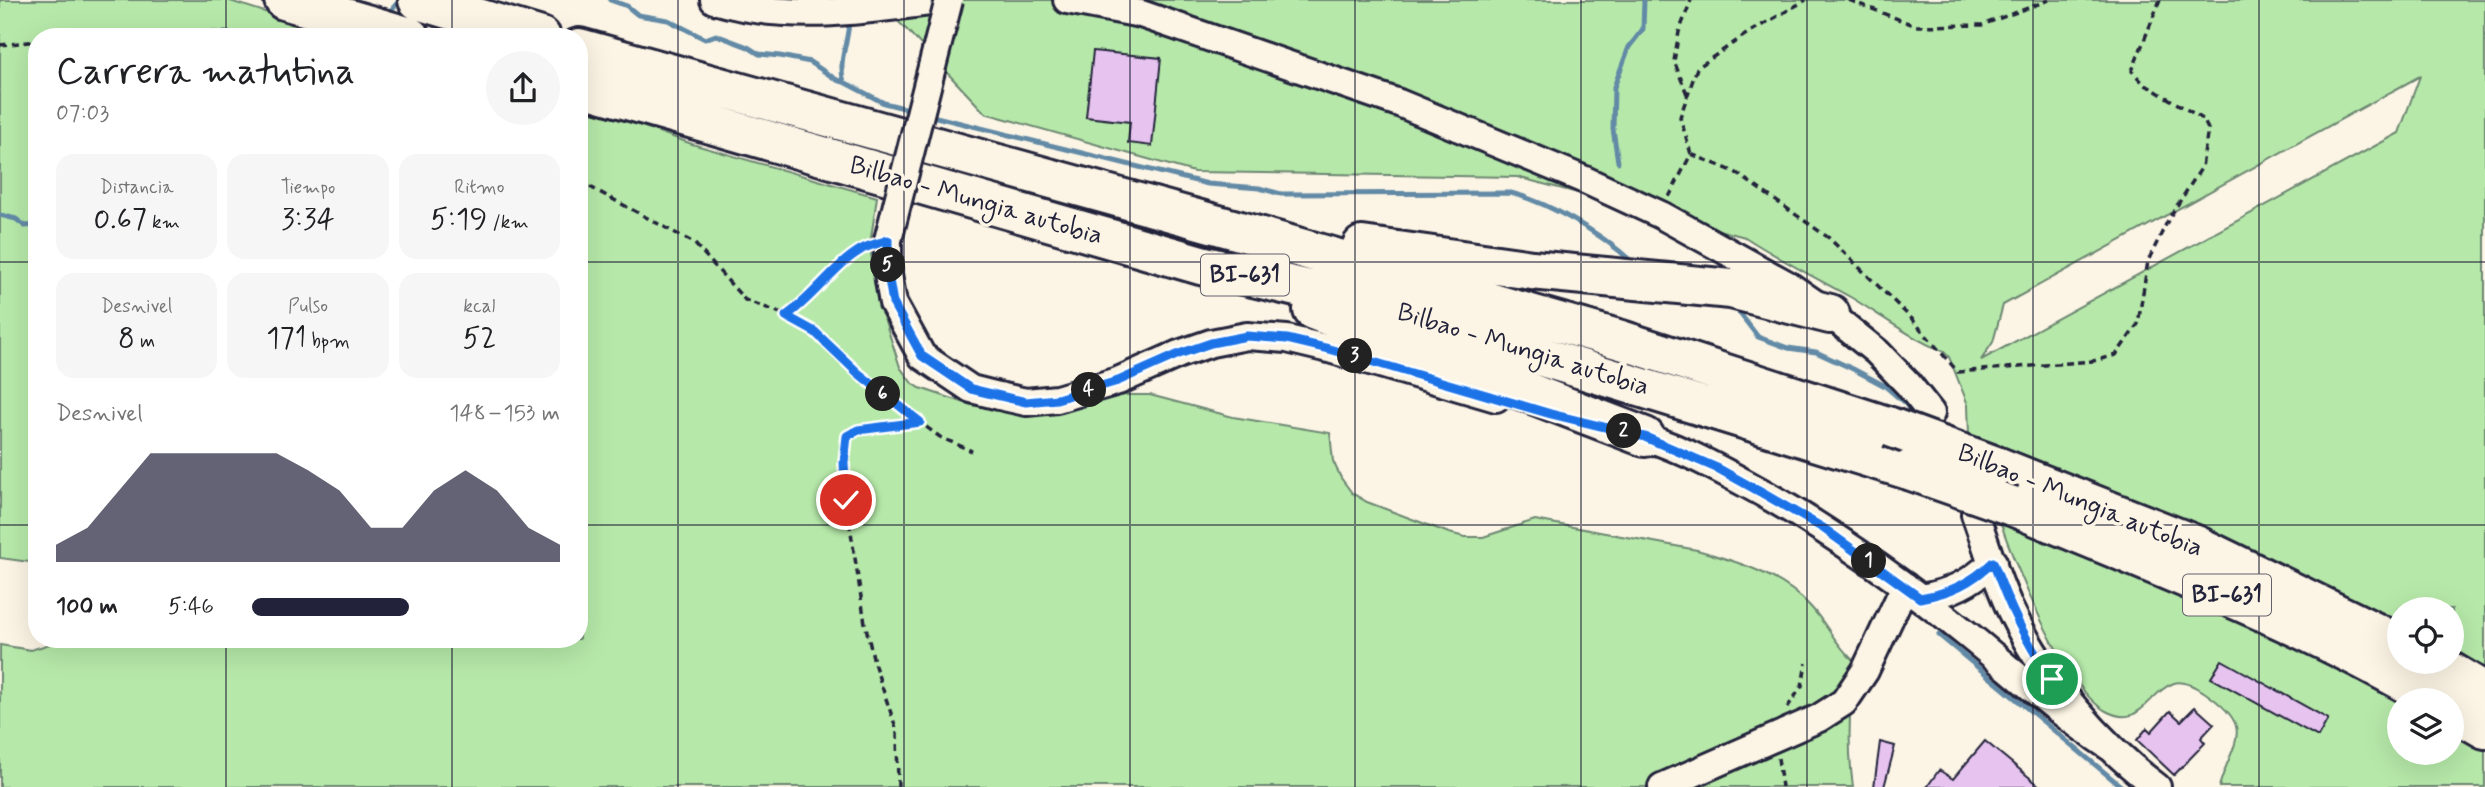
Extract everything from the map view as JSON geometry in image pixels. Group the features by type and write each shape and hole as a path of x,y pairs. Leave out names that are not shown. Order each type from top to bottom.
{"highway":[{"path":"284,0 380,28"},
{"path":"418,0 511,28"},
{"name":"Bilbao - Mungia autobia","path":"588,50 1283,243 1621,340 1891,427 2198,546 2387,638"},
{"name":"Bilbao - Mungia autobia","path":"588,89 1201,265 1370,304 1909,470 2012,506 2232,597 2416,688"},
{"path":"1283,243 1323,240 1532,270 1731,289 1830,314"},
{"path":"1201,265 1361,330 1549,398 1645,437"},
{"path":"2454,674 2485,692"},
{"path":"2464,716 2485,729"}],"street":[{"path":"714,0 766,11 832,13 948,0 888,240 888,274 893,303 922,356 971,389 1026,402 1057,399 1118,381 1211,343 1247,336 1287,339 1329,349 1551,414 1645,437 1719,469 1823,528 1913,592 2075,725 2110,747 2157,787"},
{"path":"1067,0 1141,14 1399,103 1586,180 1661,215 1788,285 1830,314 1877,352 1931,413"},
{"path":"1975,514 2012,613 2036,656 2110,747"},
{"path":"1913,592 1944,594 1963,586 1993,562"},
{"path":"1662,787 1819,718 1844,702 1913,592"}],"path":[{"path":"1687,96 1674,61 1679,33 1691,0"},
{"path":"1661,215 1691,154 1680,117 1697,68 1748,33 1806,0"},
{"path":"1849,0 1916,26 1982,25 2049,0"},
{"path":"1691,154 1735,172 1829,238 1912,319 1958,372 2093,361 2116,355 2138,324 2148,261 2169,218 2202,167 2208,130 2203,119 2144,83 2132,71 2160,0"},
{"path":"0,45 28,42"},
{"path":"588,186 694,243 745,300 786,316 815,332 858,373 920,422 940,437 972,451"},
{"path":"786,316 862,249 888,240"},
{"path":"898,787 897,731 874,666 865,623 846,500 844,463 847,436 858,430 920,422"},
{"path":"1782,787 1775,738 1777,723 1802,685 1806,663"}],"green space":[{"path":"0,0 227,0 315,28 28,28 28,562 0,558"},
{"path":"703,0 2485,0 2485,670 2464,659 2464,597 2387,597 2387,617 2143,503 2040,461 1969,436 1968,405 1949,357 1944,352 1745,237 1517,177 1194,172 985,113 879,3","holes":["2420,76 2399,133 1981,360 1993,342 2003,305"]},
{"path":"588,111 692,144 877,197 870,245 876,293 900,367 911,382 920,388 971,405 1018,412 1067,409 1125,395 1150,395 1233,417 1330,433 1333,461 1352,493 1367,502 1449,533 1465,537 1483,537 1535,520 1697,550 1758,570 1799,595 1855,662 1850,724 1853,787 0,787 0,645 31,650 588,648"},
{"path":"1999,517 2272,634 2387,694 2387,765 2464,765 2464,735 2485,747 2485,787 2219,787 2237,736 2231,716 2204,692 2182,682 2165,688 2136,713 2118,716 2106,711 2090,698 2058,652 2042,623"}],"building":[{"path":"1093,51 1161,58 1152,146 1128,143 1130,122 1086,117"},
{"path":"2222,660 2328,719 2318,737 2211,678"},
{"path":"2195,707 2214,724 2201,738 2205,743 2174,775 2137,740 2147,728 2151,732 2170,711 2181,721"},
{"path":"1985,741 2041,787 1927,787 1939,770 1953,779"},
{"path":"1880,742 1895,746 1884,787 1874,787"}],"waterway":[{"path":"386,16 400,0"},
{"path":"610,0 627,6 638,15 668,20 705,39 716,35 759,54 810,62 837,80 884,103 912,110"},
{"path":"1618,162 1613,129 1614,87 1629,47 1643,29 1644,0"},
{"path":"844,82 842,65 849,17"},
{"path":"928,115 1208,184 1259,188 1281,194 1511,193 1542,204 1575,221 1631,261"},
{"path":"0,215 28,226"},
{"path":"1735,307 1758,337 1788,348 1816,352 1853,369 1885,386 1906,404 1911,412"},
{"path":"1939,635 2122,787"}],"route":[{"path":"846,500 844,463 847,436 858,430 920,422 858,373 815,332 786,316 862,249 888,240 888,274 893,303 922,356 971,389 1026,402 1057,399 1118,381 1211,343 1247,336 1287,339 1329,349 1551,414 1645,437 1719,469 1823,528 1920,598 1944,594 1963,586 1993,562 2012,613 2052,679"}]}
